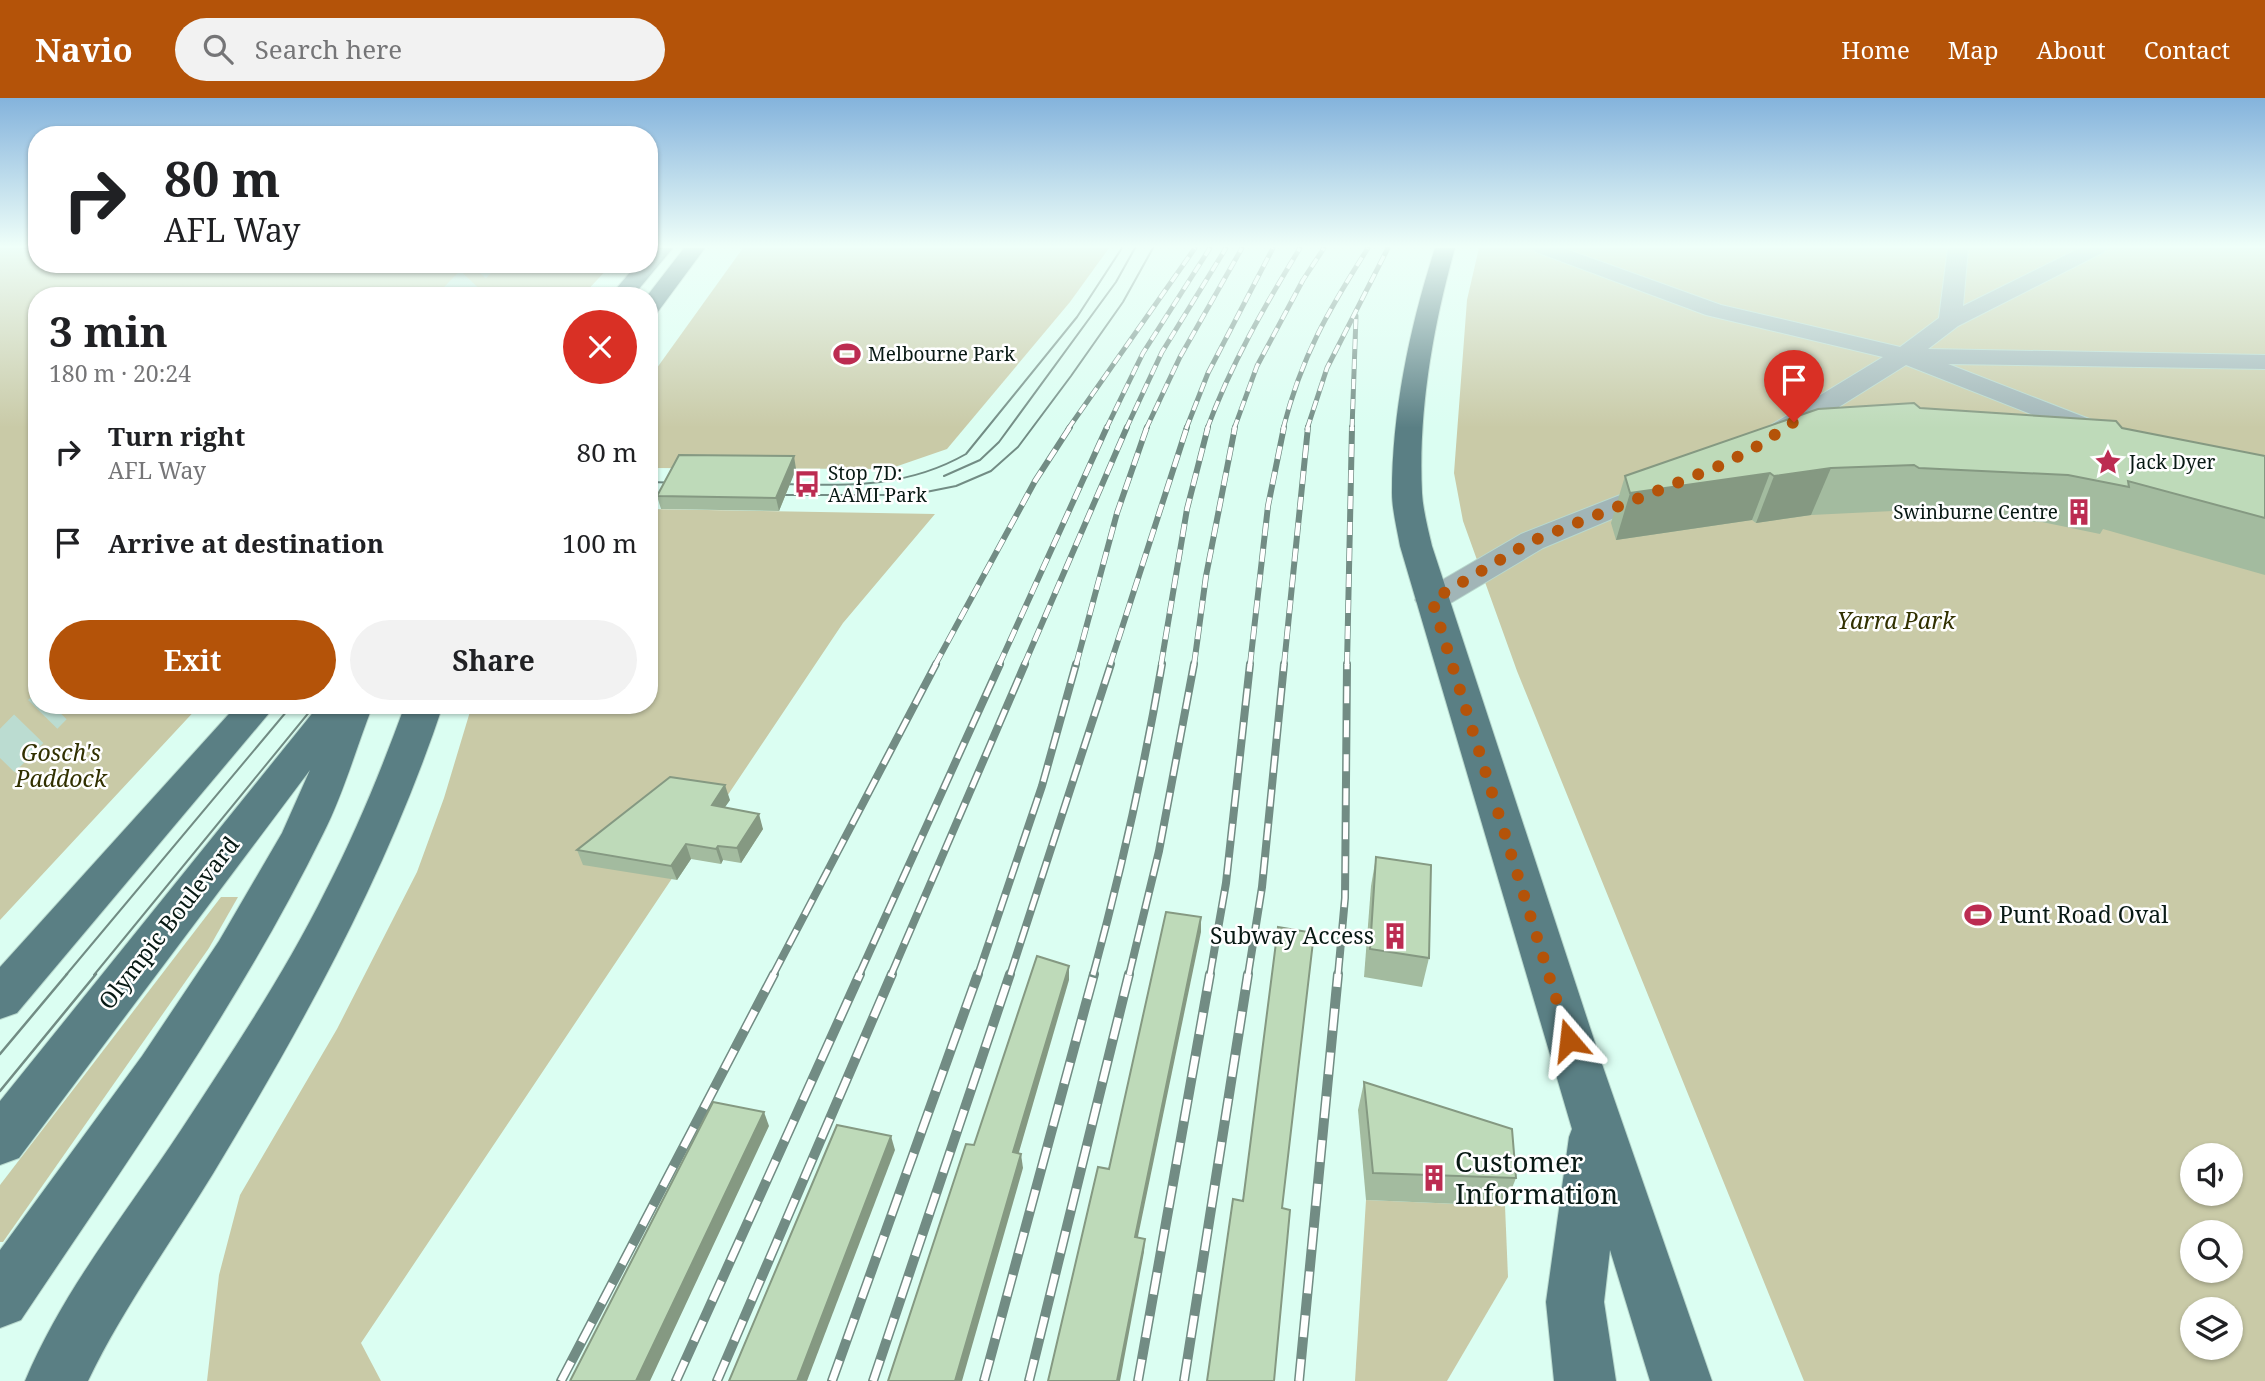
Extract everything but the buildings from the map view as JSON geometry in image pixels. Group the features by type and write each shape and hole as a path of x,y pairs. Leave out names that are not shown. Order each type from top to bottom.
{"main road":[{"path":"1429,308 1410,411 1407,452 1409,507 1416,546 1596,1124 1681,1381"},
{"path":"0,999 250,714"},
{"name":"Olympic Boulevard","path":"0,1141 331,714"},
{"path":"0,1299 180,1039 247,934 304,831 350,714"},
{"path":"56,1381 86,1327 232,1097 321,945 379,829 421,714"},
{"path":"1585,1381 1575,1302 1596,1124"}],"street":[{"path":"1708,308 1904,355 2127,443 2082,454"},
{"path":"1950,321 1951,308"},
{"path":"1742,454 1904,355 1950,321 1976,308"},
{"path":"1904,355 2265,362"},
{"path":"1794,422 1835,427"},
{"path":"1432,600 1532,541 1694,475"}],"green space":[{"name":"Gosch's Paddock","path":"0,308 28,308 28,714 192,714 0,920"},
{"name":"Melbourne Park","path":"700,308 1065,308 947,449 889,469 658,468 658,366"},
{"name":"Yarra Park","path":"1466,308 2265,308 2265,1381 1804,1381 1517,671 1463,521 1454,473"},
{"path":"658,509 935,514 843,623 361,1343 381,1381 207,1381 219,1275 240,1195 337,1029 417,872 444,798 469,714 658,714"},
{"path":"221,897 238,897 209,948 3,1242 0,1242 0,1185"},
{"path":"1366,1200 1505,1206 1508,1277 1447,1381 1355,1381"}],"tunnel":[{"path":"0,758 43,714"}],"tram line":[{"path":"772,484 848,484 895,480 942,466 966,454 1083,308"},
{"path":"944,476 980,460 999,442 1097,308"},
{"path":"765,495 911,495 956,486 991,471 1018,447 1119,308"},
{"path":"658,482 684,483"},
{"path":"658,494 677,494"},
{"path":"66,975 284,714"},
{"path":"94,975 308,714"},
{"path":"0,1054 67,974"},
{"path":"0,1091 96,974"}],"railway":[{"path":"1068,429 1153,308"},
{"path":"1106,429 1143,353 1172,308"},
{"path":"1126,429 1162,352 1189,308"},
{"path":"1146,429 1180,357 1208,308"},
{"path":"1186,429 1208,373 1242,308"},
{"path":"1207,429 1249,336 1265,308"},
{"path":"1234,429 1257,366 1288,308"},
{"path":"1283,429 1299,378 1332,308"},
{"path":"1307,429 1327,368 1358,308"},
{"path":"1352,429 1356,316"},
{"path":"935,665 1035,481 1070,427"},
{"path":"999,665 1107,427"},
{"path":"1024,665 1127,427"},
{"path":"1076,665 1117,513 1147,427"},
{"path":"1110,665 1187,427"},
{"path":"1161,665 1187,509 1208,427"},
{"path":"1194,665 1206,576 1235,427"},
{"path":"1250,665 1268,506 1284,427"},
{"path":"1284,665 1308,427"},
{"path":"1347,665 1352,427"},
{"path":"773,975 936,664"},
{"path":"859,975 1000,664"},
{"path":"891,975 1025,664"},
{"path":"978,975 1042,786 1076,664"},
{"path":"1010,975 1111,664"},
{"path":"1093,975 1131,820 1162,664"},
{"path":"1129,975 1159,851 1194,664"},
{"path":"1210,975 1226,883 1250,664"},
{"path":"1248,975 1262,887 1284,664"},
{"path":"1338,975 1345,898 1347,664"},
{"path":"561,1381 774,974"},
{"path":"676,1381 860,974"},
{"path":"717,1381 892,974"},
{"path":"832,1381 978,974"},
{"path":"873,1381 1010,974"},
{"path":"984,1381 1094,974"},
{"path":"1029,1381 1129,974"},
{"path":"1138,1381 1210,974"},
{"path":"1184,1381 1248,974"},
{"path":"1299,1381 1338,974"}],"place":[{"name":"Melbourne Park","path":"847,354"},
{"name":"Jack Dyer","path":"2108,462"},
{"name":"Stop 7D: AAMI Park","path":"807,484"},
{"name":"Swinburne Centre","path":"2079,512"},
{"name":"Punt Road Oval","path":"1978,915"},
{"name":"Subway Access","path":"1395,936"},
{"name":"Customer Information","path":"1434,1178"}],"route":[{"path":"1569,1040 1432,600 1532,541 1719,466 1753,449 1794,422"}]}
